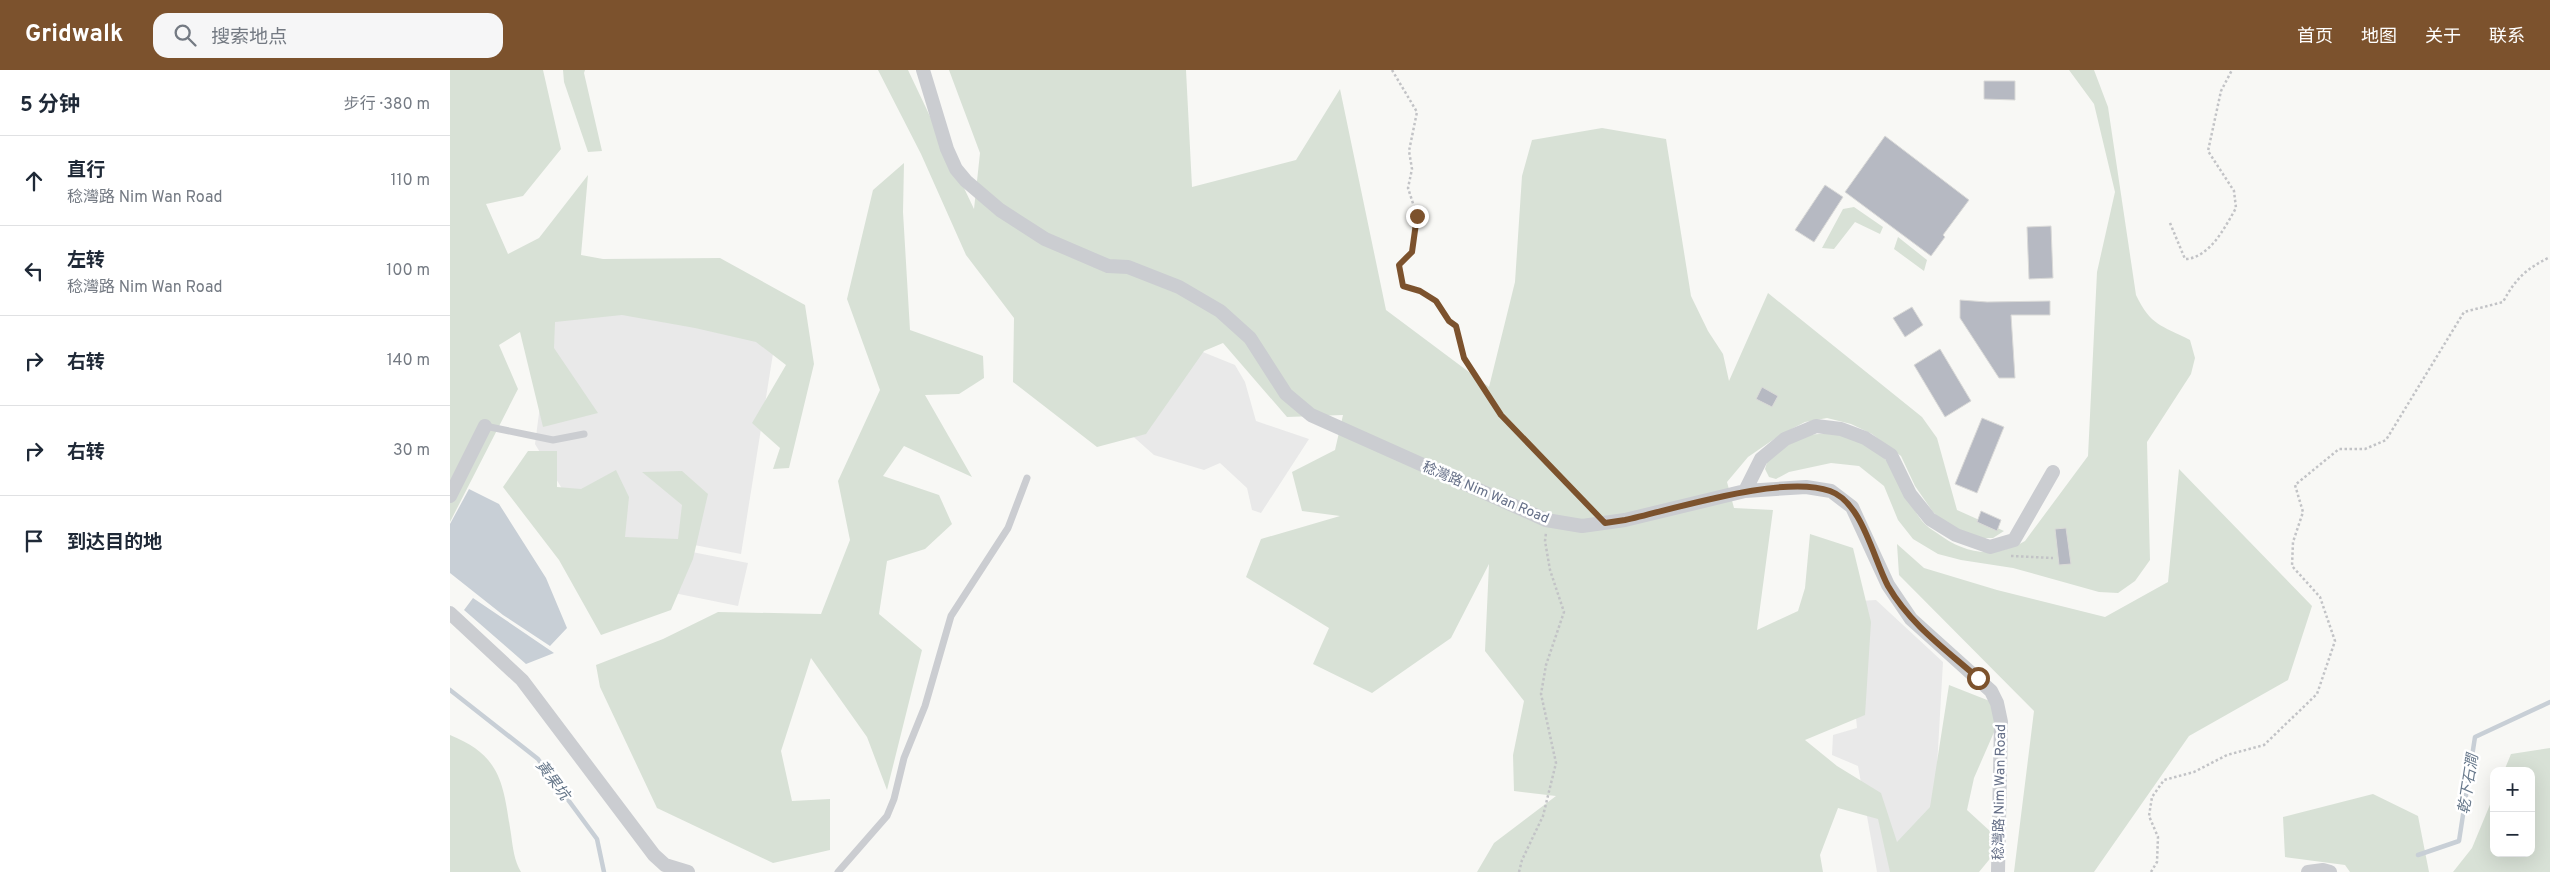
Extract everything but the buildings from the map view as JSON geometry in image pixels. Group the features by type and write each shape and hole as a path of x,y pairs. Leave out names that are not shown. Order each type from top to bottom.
{"street":[{"name":"稔灣路 Nim Wan Road","path":"923,70 947,149 956,169 966,181 1000,210 1045,239 1108,266 1128,267 1180,287 1220,311 1250,338 1286,394 1311,415 1548,520 1582,526 1625,520 1745,492 1806,486 1831,491 1852,507 1888,585 1910,619 1991,691 1997,704 2001,722 1998,872"},
{"path":"450,496 485,426"},
{"path":"1745,492 1761,459 1785,439 1816,426 1841,429 1865,438 1891,454 1910,494 1930,519 1956,535 1990,547 2014,540 2053,472"},
{"path":"450,613 522,680 654,855 665,865 688,872"},
{"path":"2308,872 2323,870 2330,872"}],"lane":[{"path":"485,426 554,440 584,434"},
{"path":"838,872 887,816 894,799 904,758 925,706 951,616 1008,528 1027,478"}],"path":[{"path":"1392,70 1417,112 1409,151 1412,169 1408,188 1417,216 1412,252 1399,265 1403,286 1420,291 1436,301 1449,321 1456,326 1464,358 1501,415 1605,523"},
{"path":"2170,223 2185,260 2192,259 2215,243 2236,208 2234,191 2208,151 2222,91 2232,70"},
{"path":"2151,872 2158,862 2158,837 2149,816 2152,797 2164,780 2194,772 2227,756 2264,746 2317,694 2335,641 2320,597 2292,566 2293,542 2303,512 2295,485 2339,449 2365,449 2386,440 2464,312 2503,302 2513,283 2529,268 2550,257"},
{"path":"1519,872 1522,860 1543,816 1556,764 1541,694 1546,665 1564,612 1550,570 1545,541 1548,520"},
{"path":"1990,547 1998,553 2022,558 2053,558"}],"shaded area":[{"path":"450,70 543,70 561,149 523,196 486,204 508,254 539,238 588,175 581,255 603,259 720,258 805,305 814,364 789,468 773,469 780,448 752,423 786,365 756,342 695,328 622,315 555,322 554,348 598,413 543,427 520,332 499,345 518,389 450,522"},
{"path":"563,70 585,70 584,73 602,151 588,152 564,82"},
{"path":"878,70 908,70 974,209 980,153 949,70 1186,70 1192,187 1296,160 1340,89 1386,310 1489,387 1515,282 1522,176 1532,140 1602,128 1666,139 1691,296 1708,331 1723,354 1729,381 1768,293 1922,417 1937,438 1957,510 2004,531 1993,538 1979,538 1946,524 1933,512 1915,486 1901,456 1872,434 1851,424 1827,418 1805,422 1780,435 1748,457 1727,482 1734,508 1773,510 1757,630 1798,611 1805,588 1810,534 1853,548 1871,622 1865,715 1805,740 1837,766 1881,793 1897,842 1930,807 1949,685 2005,707 1974,778 1967,810 2003,843 1979,872 1890,872 1878,819 1838,808 1820,855 1823,872 1477,872 1494,843 1556,796 1514,791 1513,755 1524,701 1485,651 1489,564 1451,638 1372,693 1313,664 1329,628 1246,577 1261,539 1340,516 1302,511 1292,472 1335,450 1343,415 1287,417 1223,343 1204,351 1146,434 1097,447 1013,382 1014,318 966,255 921,154"},
{"path":"2069,70 2094,70 2108,107 2136,295 2147,313 2158,324 2190,340 2195,358 2191,374 2147,442 2150,560 2135,581 2118,593 2099,592 2013,568 1961,560 1938,554 1913,539 1898,520 1884,486 1859,466 1831,463 1789,472 1776,479 1769,477 1765,469 1768,459 1797,440 1807,436 1829,434 1853,439 1883,457 1890,465 1922,521 1929,528 1958,546 1969,550 1990,552 2013,547 2025,541 2088,456 2097,272 2115,192 2094,104"},
{"path":"904,163 903,212 910,330 983,356 984,378 959,394 925,395 972,477 904,446 883,476 939,495 952,524 925,549 887,561 879,614 922,650 887,790 867,737 811,658 781,751 792,801 830,799 830,850 773,863 657,808 600,687 596,665 663,639 718,612 821,614 850,540 838,481 880,390 847,299 873,190"},
{"path":"1854,207 1883,227 1880,234 1855,222 1834,249 1822,248 1843,209"},
{"path":"1898,237 1927,260 1924,271 1894,249"},
{"path":"616,304 776,335 741,554 689,544 613,542 567,497 535,444 552,313"},
{"path":"1193,348 1235,365 1245,382 1256,421 1309,439 1261,513 1252,510 1247,488 1220,463 1204,470 1154,455 1128,432"},
{"path":"528,451 557,451 557,487 581,489 616,470 629,497 625,537 678,539 682,505 642,472 682,471 708,494 693,559 671,610 601,635 559,560 503,487"},
{"path":"2179,469 2312,606 2288,680 2189,736 2094,872 2014,872 2034,711 1899,575 1897,544 1924,568 1997,590 2105,617 2168,582"},
{"path":"469,489 499,504 546,578 567,628 550,646 503,615 450,573 450,524"},
{"path":"687,551 748,563 738,606 674,593"},
{"path":"473,598 554,653 526,664 464,610"},
{"path":"1876,600 1943,662 1931,872 1877,872 1858,766 1832,755 1833,735 1857,728 1852,676 1859,601"},
{"path":"450,735 480,752 490,762 497,774 505,800 514,854 521,872 450,872"},
{"path":"2550,748 2550,872 2453,872 2472,848 2490,805 2490,857 2535,857 2535,767 2506,767 2511,754"},
{"path":"2373,794 2418,816 2429,872 2350,872 2345,865 2285,857 2283,817"}],"waterway":[{"name":"黃果坑","path":"450,690 538,759 597,839 604,872"},
{"name":"乾下石澗","path":"2418,855 2459,841 2475,737 2550,702"}],"route":[{"path":"1417,216 1412,252 1399,265 1403,286 1420,291 1436,301 1449,321 1456,326 1464,358 1501,415 1605,523 1689,506 1745,492 1806,486 1831,491 1852,507 1888,585 1910,619 1978,678"}]}
